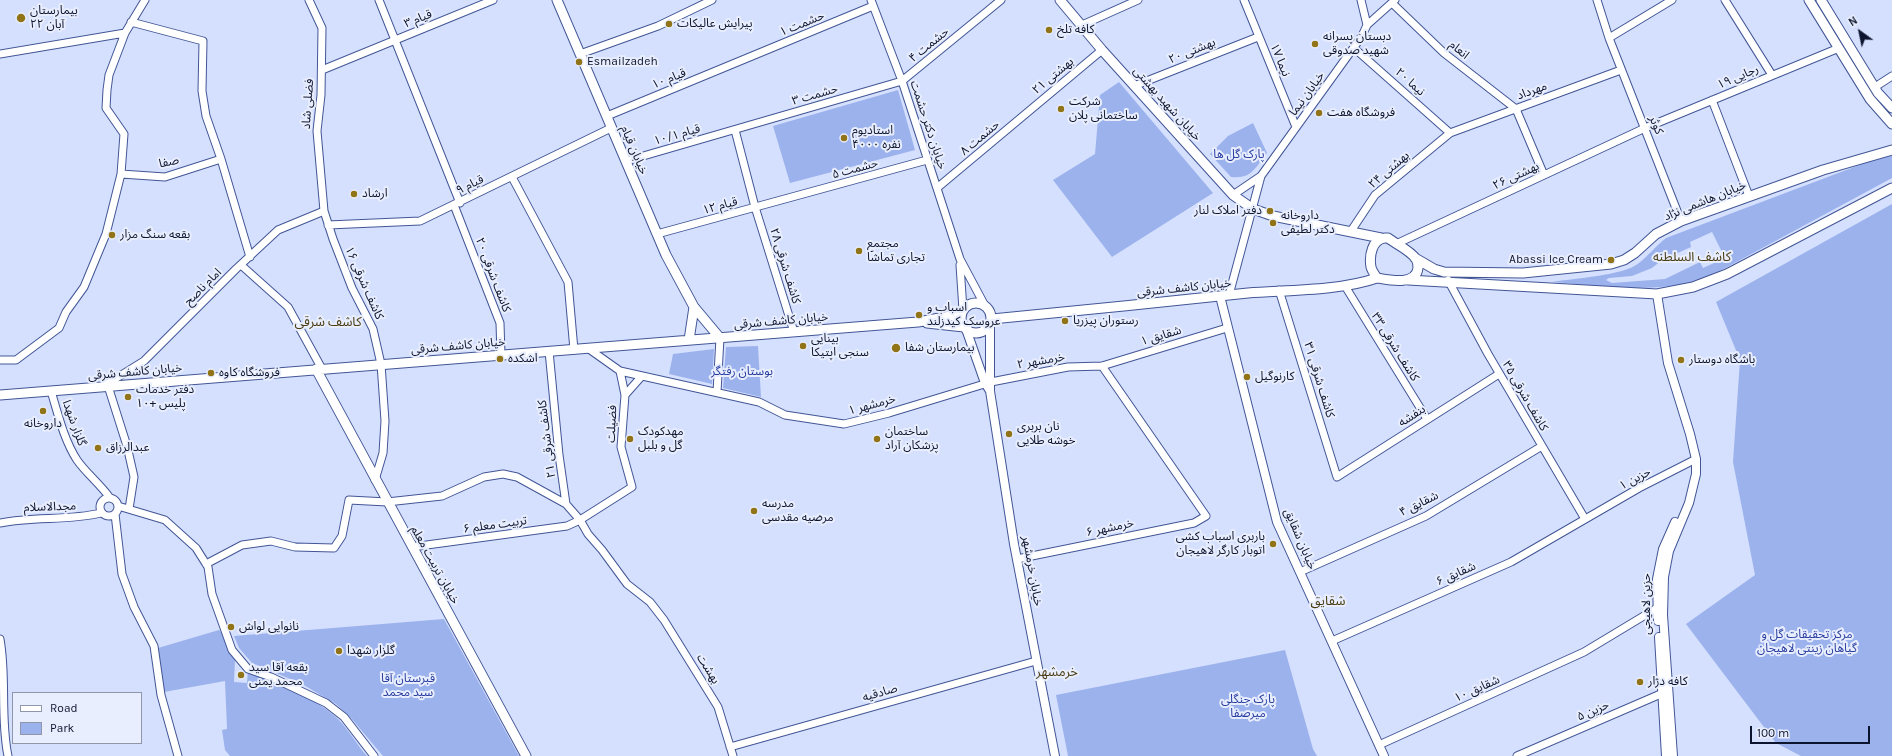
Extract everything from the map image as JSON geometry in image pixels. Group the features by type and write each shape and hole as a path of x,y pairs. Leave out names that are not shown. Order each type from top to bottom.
{"main road":[{"name":"خیابان قیام","path":"557,0 666,255 694,308 720,338"},
{"name":"خیابان شهید بهشتی","path":"1060,0 1102,50 1233,195 1253,209 1273,216 1381,238"},
{"path":"1809,0 1870,99 1891,122"},
{"path":"1820,0 1874,87 1892,108"},
{"name":"خیابان هاشمی نژاد","path":"1416,258 1434,269 1444,272 1523,273 1611,264 1629,257 1656,234 1681,221 1823,170 1892,150"},
{"path":"1408,280 1414,277 1418,271 1416,258 1388,238 1381,238 1375,242 1372,253 1371,267 1377,278 1449,283 1657,294 1693,287 1727,274 1892,188"},
{"name":"خیابان کاشف شرقی","path":"991,322 1229,295 1344,286 1363,283 1377,278"},
{"path":"918,322 965,328 974,333 979,333 983,331 991,322 991,313 984,304 975,302 966,306 962,312 962,323 965,328"},
{"path":"689,340 694,308"},
{"path":"918,322 962,312"},
{"name":"خیابان کاشف شرقی","path":"0,395 918,322"},
{"path":"323,369 325,385"},
{"name":"خیابان تربیت معلم","path":"323,369 325,385 525,756"}],"street":[{"path":"0,360 16,360 59,328 66,312 84,288 106,234 121,174 124,134 106,108 109,75 125,33 145,0"},
{"name":"فضلی شاد","path":"309,0 322,28 321,95 317,131 324,211"},
{"name":"کاشف شرقی ۲۰","path":"379,0 396,40 500,323 501,355"},
{"name":"قیام ۳","path":"322,70 493,0"},
{"path":"580,54 658,26 712,0"},
{"name":"حشمت ۴","path":"902,81 1001,0"},
{"path":"1082,25 1138,0"},
{"name":"نیما ۱۷","path":"1244,0 1296,127"},
{"path":"1361,0 1367,25"},
{"name":"کوثر","path":"1596,0 1621,70 1681,221"},
{"path":"1609,38 1672,0"},
{"path":"1725,0 1772,75"},
{"name":"خیابان نیما","path":"1233,195 1261,176 1354,48 1367,25 1393,1"},
{"name":"انعام","path":"1393,1 1444,53 1516,109"},
{"name":"حشمت ۱","path":"739,62 872,3"},
{"name":"خیابان دکتر حشمت","path":"872,3 902,81 960,259"},
{"path":"131,22 203,42 202,91 206,116 221,159 250,257"},
{"path":"0,54 125,33"},
{"name":"بهشتی ۲۰","path":"1134,86 1258,37"},
{"name":"نیما ۲۰","path":"1354,48 1450,133"},
{"name":"رجایی ۱۹","path":"1645,128 1839,48"},
{"name":"بهشتی ۲۱","path":"1018,119 1102,50"},
{"name":"قیام ۱۰","path":"607,116 739,62"},
{"name":"مهرداد","path":"1450,133 1621,70"},
{"path":"1874,87 1892,76"},
{"name":"حشمت ۳","path":"735,130 902,81"},
{"path":"1712,100 1749,196"},
{"path":"1516,109 1544,175"},
{"name":"حشمت ۸","path":"937,188 1018,119"},
{"name":"قیام ۹","path":"328,225 420,221 612,128"},
{"name":"بهشتی ۲۶","path":"1396,244 1645,128"},
{"name":"قیام ۱۰/۱","path":"626,161 735,130"},
{"name":"کاشف شرقی ۲۸","path":"735,130 755,207 794,332"},
{"name":"بهشتی ۲۴","path":"1351,231 1375,195 1450,133"},
{"name":"صفا","path":"121,174 165,177 221,159"},
{"name":"حشمت ۵","path":"788,198 927,160"},
{"name":"خیابان نیما","path":"1229,295 1261,176"},
{"path":"512,177 568,282 574,350"},
{"name":"قیام ۱۲","path":"657,234 788,198"},
{"name":"کاشف شرقی ۱۶","path":"324,211 352,288 373,329 381,364 385,404 383,453 375,480"},
{"name":"امام ناصح","path":"105,386 144,361 241,264 278,230 324,211"},
{"path":"960,259 984,304"},
{"path":"960,259 962,312"},
{"path":"241,264 288,307 323,369"},
{"name":"کاشف شرقی ۳۵","path":"1444,272 1499,374 1585,519"},
{"name":"کاشف شرقی ۳۳","path":"1344,286 1427,419"},
{"name":"کاشف شرقی ۳۱","path":"1279,290 1337,477"},
{"name":"حزین لاهیجی","path":"1657,294 1668,363 1690,434 1696,459 1696,474 1689,503 1668,551 1664,577 1663,615 1669,756"},
{"name":"خیابان شقایق","path":"1220,296 1277,522 1384,756"},
{"path":"988,382 991,322"},
{"name":"خیابان خرمشهر","path":"965,328 990,390 1017,559 1055,756"},
{"name":"شقایق ۱","path":"1102,366 1227,328"},
{"path":"589,349 620,371 641,377 717,392 720,338"},
{"name":"کاشف شرقی ۲۱","path":"549,351 559,455 566,504"},
{"name":"خرمشهر ۲","path":"988,382 1068,367 1102,366"},
{"name":"خرمشهر ۶","path":"1017,559 1194,523 1206,516 1102,366"},
{"name":"فضیلت","path":"580,520 632,487 621,447 625,395 620,371"},
{"name":"بنفشه","path":"1337,477 1499,374"},
{"path":"625,395 641,377"},
{"name":"خرمشهر ۱","path":"717,392 759,402 785,415 844,424 889,413 988,382"},
{"path":"105,386 127,446 134,478 129,509"},
{"name":"گلزار شهدا","path":"51,391 68,445 78,462 99,483 110,498"},
{"name":"شقایق ۴","path":"1300,572 1426,516 1542,446"},
{"name":"حزین لاهیجی","path":"1669,756 1662,693 1657,608 1657,580 1663,549 1687,497 1696,459"},
{"name":"حزین ۱","path":"1585,519 1696,459"},
{"path":"206,564 242,545 271,541 295,547 334,548 342,536 349,500 387,502 442,496 484,477 503,474 517,477 566,504 580,520"},
{"path":"115,514 109,517 101,513 99,507 101,501 110,498 116,500 118,506 115,514 122,574 134,607 154,646 161,695 178,756"},
{"path":"118,506 165,520 196,548 208,567 212,594 232,650 248,669 271,677 326,703 344,717 374,756"},
{"name":"مجدالاسلام","path":"0,523 38,518 82,517 101,513"},
{"name":"شقایق ۶","path":"1332,642 1511,562 1585,519"},
{"name":"تربیت معلم ۶","path":"412,547 567,526 580,520"},
{"name":"بهشت","path":"580,520 588,534 627,584 650,602 664,620 714,700 733,756"},
{"name":"شقایق ۱۰","path":"1379,745 1584,652 1657,608"},
{"path":"0,639 4,673 2,728 8,756"},
{"name":"صادقیه","path":"730,747 1036,660"},
{"name":"حزین ۵","path":"1517,756 1662,693"}],"green space":[{"path":"1119,82 1213,193 1112,257 1053,180 1095,154 1100,95"},
{"name":"استادیوم ۴۰۰۰ نفره","path":"898,90 915,150 790,183 773,126"},
{"name":"پارک گل ها","path":"1253,123 1267,153 1256,168 1248,174 1244,176 1231,177 1210,154 1228,136"},
{"path":"1886,155 1892,156 1892,178 1718,272 1701,279 1678,285 1642,288 1552,282 1598,276 1622,271 1639,263 1666,238","holes":["1712,232 1725,258 1703,268 1700,262 1665,279 1612,283 1606,280 1609,278 1632,276 1652,268 1662,260 1691,247 1690,242"]},
{"name":"مرکز تحقیقات گل و گیاهان زینتی لاهیجان","path":"1892,204 1892,756 1801,756 1776,743 1686,624 1755,575 1733,462 1740,360 1716,302"},
{"name":"بوستان رفتگر","path":"758,346 761,397 723,388 726,347"},
{"name":"بوستان رفتگر","path":"714,349 712,384 669,374 673,354"},
{"name":"قبرستان آقا سید محمد","path":"444,619 519,756 383,756 351,718 336,704 302,684 252,663 239,648 234,636"},
{"path":"219,630 224,635 235,659 234,682 247,683 248,671 307,697 338,719 367,756 230,756 225,750 222,730 227,729 225,681 164,692 158,648"},
{"name":"پارک جنگلی میرصفا","path":"1285,650 1313,749 1317,756 1068,756 1056,695"}],"place":[{"name":"بیمارستان ۲۲ آبان","path":"21,18"},
{"name":"پیرایش عالیکات","path":"669,24"},
{"name":"کافه تلخ","path":"1049,30"},
{"name":"دبستان پسرانه شهید صدوقی","path":"1315,44"},
{"name":"Esmailzadeh","path":"579,62"},
{"name":"شرکت ساختمانی پلان","path":"1061,109"},
{"name":"فروشگاه هفت","path":"1319,113"},
{"name":"استادیوم ۴۰۰۰ نفره","path":"844,138"},
{"name":"ارشاد","path":"354,194"},
{"name":"دفتر املاک لنار","path":"1270,211"},
{"name":"داروخانه دکتر لطیفی","path":"1273,223"},
{"name":"بقعه سنگ مزار","path":"112,235"},
{"name":"مجتمع تجاری تماشا","path":"859,251"},
{"name":"Abassi Ice Cream","path":"1611,260"},
{"name":"اسباب و عروسک کیدزلند","path":"919,315"},
{"name":"رستوران پیزریا","path":"1065,321"},
{"name":"بینایی سنجی اپتیکا","path":"803,346"},
{"name":"بیمارستان شفا","path":"896,348"},
{"name":"اشکده","path":"500,359"},
{"name":"باشگاه دوستار","path":"1681,360"},
{"name":"فروشگاه کاوه","path":"211,373"},
{"name":"کارنوگیل","path":"1247,377"},
{"name":"دفتر خدمات پلیس +۱۰","path":"128,397"},
{"name":"داروخانه","path":"43,411"},
{"name":"نان بربری خوشه طلایی","path":"1009,434"},
{"name":"مهدکودک گل و بلبل","path":"630,439"},
{"name":"ساختمان پزشکان آراد","path":"877,439"},
{"name":"عبدالرزاق","path":"98,448"},
{"name":"مدرسه مرضیه مقدسی","path":"754,511"},
{"name":"باربری اسباب کشی اتوبار کارگر لاهیجان","path":"1273,544"},
{"name":"نانوایی لواش","path":"231,627"},
{"name":"گلزار شهدا","path":"339,651"},
{"name":"بقعه آقا سید محمد یمنی","path":"241,675"},
{"name":"کافه دژار","path":"1640,682"}],"district":[{"name":"کاشف السلطنه","path":"1692,257"},
{"name":"کاشف شرقی","path":"328,322"},
{"name":"شقایق","path":"1328,601"},
{"name":"خرمشهر","path":"1057,672"}]}
